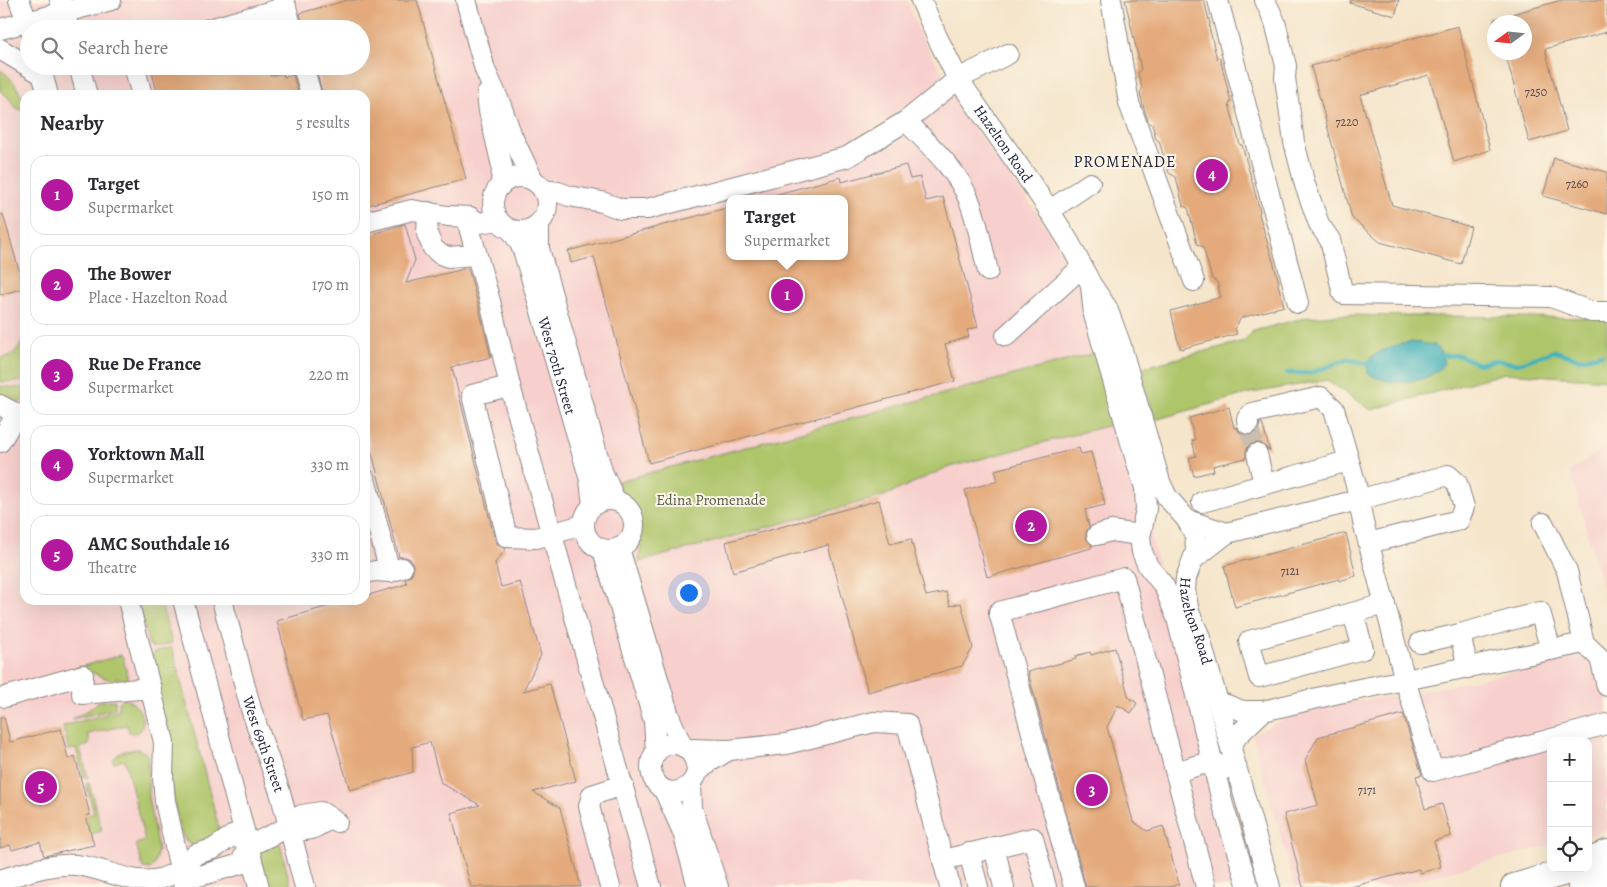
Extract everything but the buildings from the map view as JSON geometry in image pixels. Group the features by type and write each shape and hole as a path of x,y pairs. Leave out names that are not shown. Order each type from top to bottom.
{"main road":[{"path":"1592,863 1607,853"},
{"path":"1592,866 1607,861"},
{"path":"1514,887 1574,872"},
{"path":"1588,872 1607,879"}],"street":[{"path":"19,0 27,20"},
{"path":"45,20 112,0"},
{"path":"466,0 485,70 512,136 548,202 542,220"},
{"name":"Hazelton Road","path":"922,0 937,37 958,79 1049,211 1086,276 1107,308 1120,343 1160,482 1167,497 1195,535 1196,551 1186,578 1186,602 1199,634 1270,887"},
{"path":"1111,0 1129,103 1194,281"},
{"path":"1218,0 1298,303"},
{"path":"1265,0 1275,22 1286,66 1294,142 1305,185 1319,224 1330,240 1343,294 1551,297 1592,312 1607,312"},
{"path":"235,20 284,4 289,20"},
{"path":"0,29 20,26"},
{"path":"0,49 20,59"},
{"path":"651,887 510,386 468,217 475,205 497,192 508,180 516,177 525,177 538,185 569,196 602,202 621,209 647,209 847,157 906,121 958,79 1008,54"},
{"path":"485,70 489,111 502,166 493,206 505,225"},
{"path":"43,75 47,90"},
{"path":"81,75 86,90"},
{"path":"136,75 141,90"},
{"path":"306,75 310,90"},
{"path":"906,121 943,159 969,200 988,271"},
{"path":"1049,211 1090,183"},
{"path":"370,220 416,206 468,217 479,223 505,225 523,231 534,227 542,220 562,209 602,202"},
{"path":"416,206 433,248 440,254 448,257 476,255"},
{"name":"West 70th Street","path":"542,220 539,249 602,471 615,500"},
{"name":"West 70th Street","path":"505,225 519,240 524,253 590,480 593,505"},
{"path":"1006,336 1086,276"},
{"name":"Hazelton Road","path":"1086,276 1094,315 1145,488 1146,509 1142,529 1142,552 1151,569 1164,586 1177,618 1223,804 1248,887"},
{"path":"510,386 466,396 503,538 536,538 554,542 599,541 631,538 634,522 628,508 615,500 600,501 588,510 599,541 669,716 685,747 694,755 697,763 692,808 718,887"},
{"path":"1248,424 1247,419 1252,413 1321,398 1334,409 1384,604 1433,771 1607,724"},
{"path":"0,442 14,412"},
{"path":"1257,454 1264,484"},
{"path":"1202,502 1348,461"},
{"path":"1074,887 999,612 1151,569 1163,575 1170,575 1183,570 1227,533 1448,475 1457,483 1464,508 1460,520 1369,543"},
{"path":"370,494 396,570 370,572"},
{"path":"1096,535 1111,531 1142,529 1149,517 1161,512 1174,512 1184,518 1227,533"},
{"path":"1543,523 1567,571 1584,643 1600,658 1607,686"},
{"path":"599,541 654,721 656,753"},
{"path":"1124,578 1206,887"},
{"path":"1353,613 1363,649 1259,677 1249,641 1384,604"},
{"path":"129,605 164,742 163,778 165,801 182,878"},
{"path":"184,605 259,887"},
{"name":"West 69th Street","path":"223,605 251,709 280,792 305,887"},
{"path":"1420,643 1540,612 1552,650"},
{"path":"1460,634 1468,668"},
{"path":"1219,702 1243,710 1263,711 1334,694 1584,643"},
{"path":"4,697 83,675 82,694 151,688"},
{"path":"1231,746 1237,736 1263,711"},
{"path":"729,750 678,791 664,790 658,786 651,773 652,759 656,753 668,745 729,750 786,744 874,722 907,724 950,887"},
{"path":"1176,772 1214,762 1222,765 1227,770 1235,799 1255,832"},
{"path":"610,887 588,806 592,795 623,785"},
{"path":"664,790 683,832 698,887"},
{"path":"0,880 54,865 77,865 134,881 152,882 176,873 182,878 199,876 240,864 249,846 288,827 297,831 309,830 333,820"},
{"path":"943,860 1032,838 1046,887"},
{"path":"994,847 1004,887"},
{"path":"969,854 978,887"}],"shaded area":[{"path":"0,0 907,0 920,35 978,134 1041,218 1073,273 1095,321 1243,887 0,887"},
{"path":"1607,446 1607,604 1570,471"},
{"path":"1607,651 1607,830 1592,834 1592,737 1547,737 1547,846 1390,887 1295,887 1252,735 1303,710 1429,690"}],"green space":[{"path":"0,70 12,80 18,89 20,94 20,110 17,109 7,96 0,91"},
{"path":"1333,315 1607,318 1607,380 1505,373 1371,410 1327,380 1246,394 1155,420 1140,368 1244,341 1253,331 1308,317"},
{"path":"20,346 20,381 0,382 0,358 11,355"},
{"name":"Edina Promenade","path":"1095,353 1114,424 946,468 884,496 639,562 642,533 635,506 615,482"},
{"path":"0,386 20,388 20,402 9,405 0,400"},
{"path":"138,605 161,605 172,643 154,648 149,645"},
{"path":"172,647 219,828 219,835 201,845 190,844 186,841 180,831 177,820 152,656 155,652"},
{"path":"121,655 128,679 115,678 114,682 86,670 73,669"},
{"path":"123,698 139,710 143,719 141,730 136,733 129,732 127,725 88,734 89,745 80,748 88,777 86,779 84,778 76,749 69,750 63,726 117,711 119,701"},
{"path":"115,700 115,709 72,719 100,701"},
{"path":"138,749 146,753 148,758 148,797 158,850 154,865 150,869 143,868 136,844 145,841 125,760 113,763 119,754"},
{"path":"89,783 102,831 91,834 86,816 94,813 86,784"},
{"path":"280,844 291,887 264,887 261,849"}],"water":[{"path":"1411,342 1435,345 1441,353 1444,363 1429,376 1408,382 1386,380 1368,373 1367,362 1376,354 1393,346"}],"waterway":[{"path":"1437,356 1459,355 1478,364 1495,360 1518,364 1554,351 1580,359 1602,354"},
{"path":"1287,373 1311,373 1348,359 1367,364 1372,363"}],"tunnel":[{"path":"1248,424 1257,454"}],"place":[{"name":"Yorktown Mall","path":"1212,175"},
{"name":"Target","path":"787,295"},
{"name":"The Bower","path":"1031,526"},
{"name":"AMC Southdale 16","path":"41,787"},
{"name":"Rue De France","path":"1092,790"}],"district":[{"name":"PROMENADE","path":"1125,162"}]}
